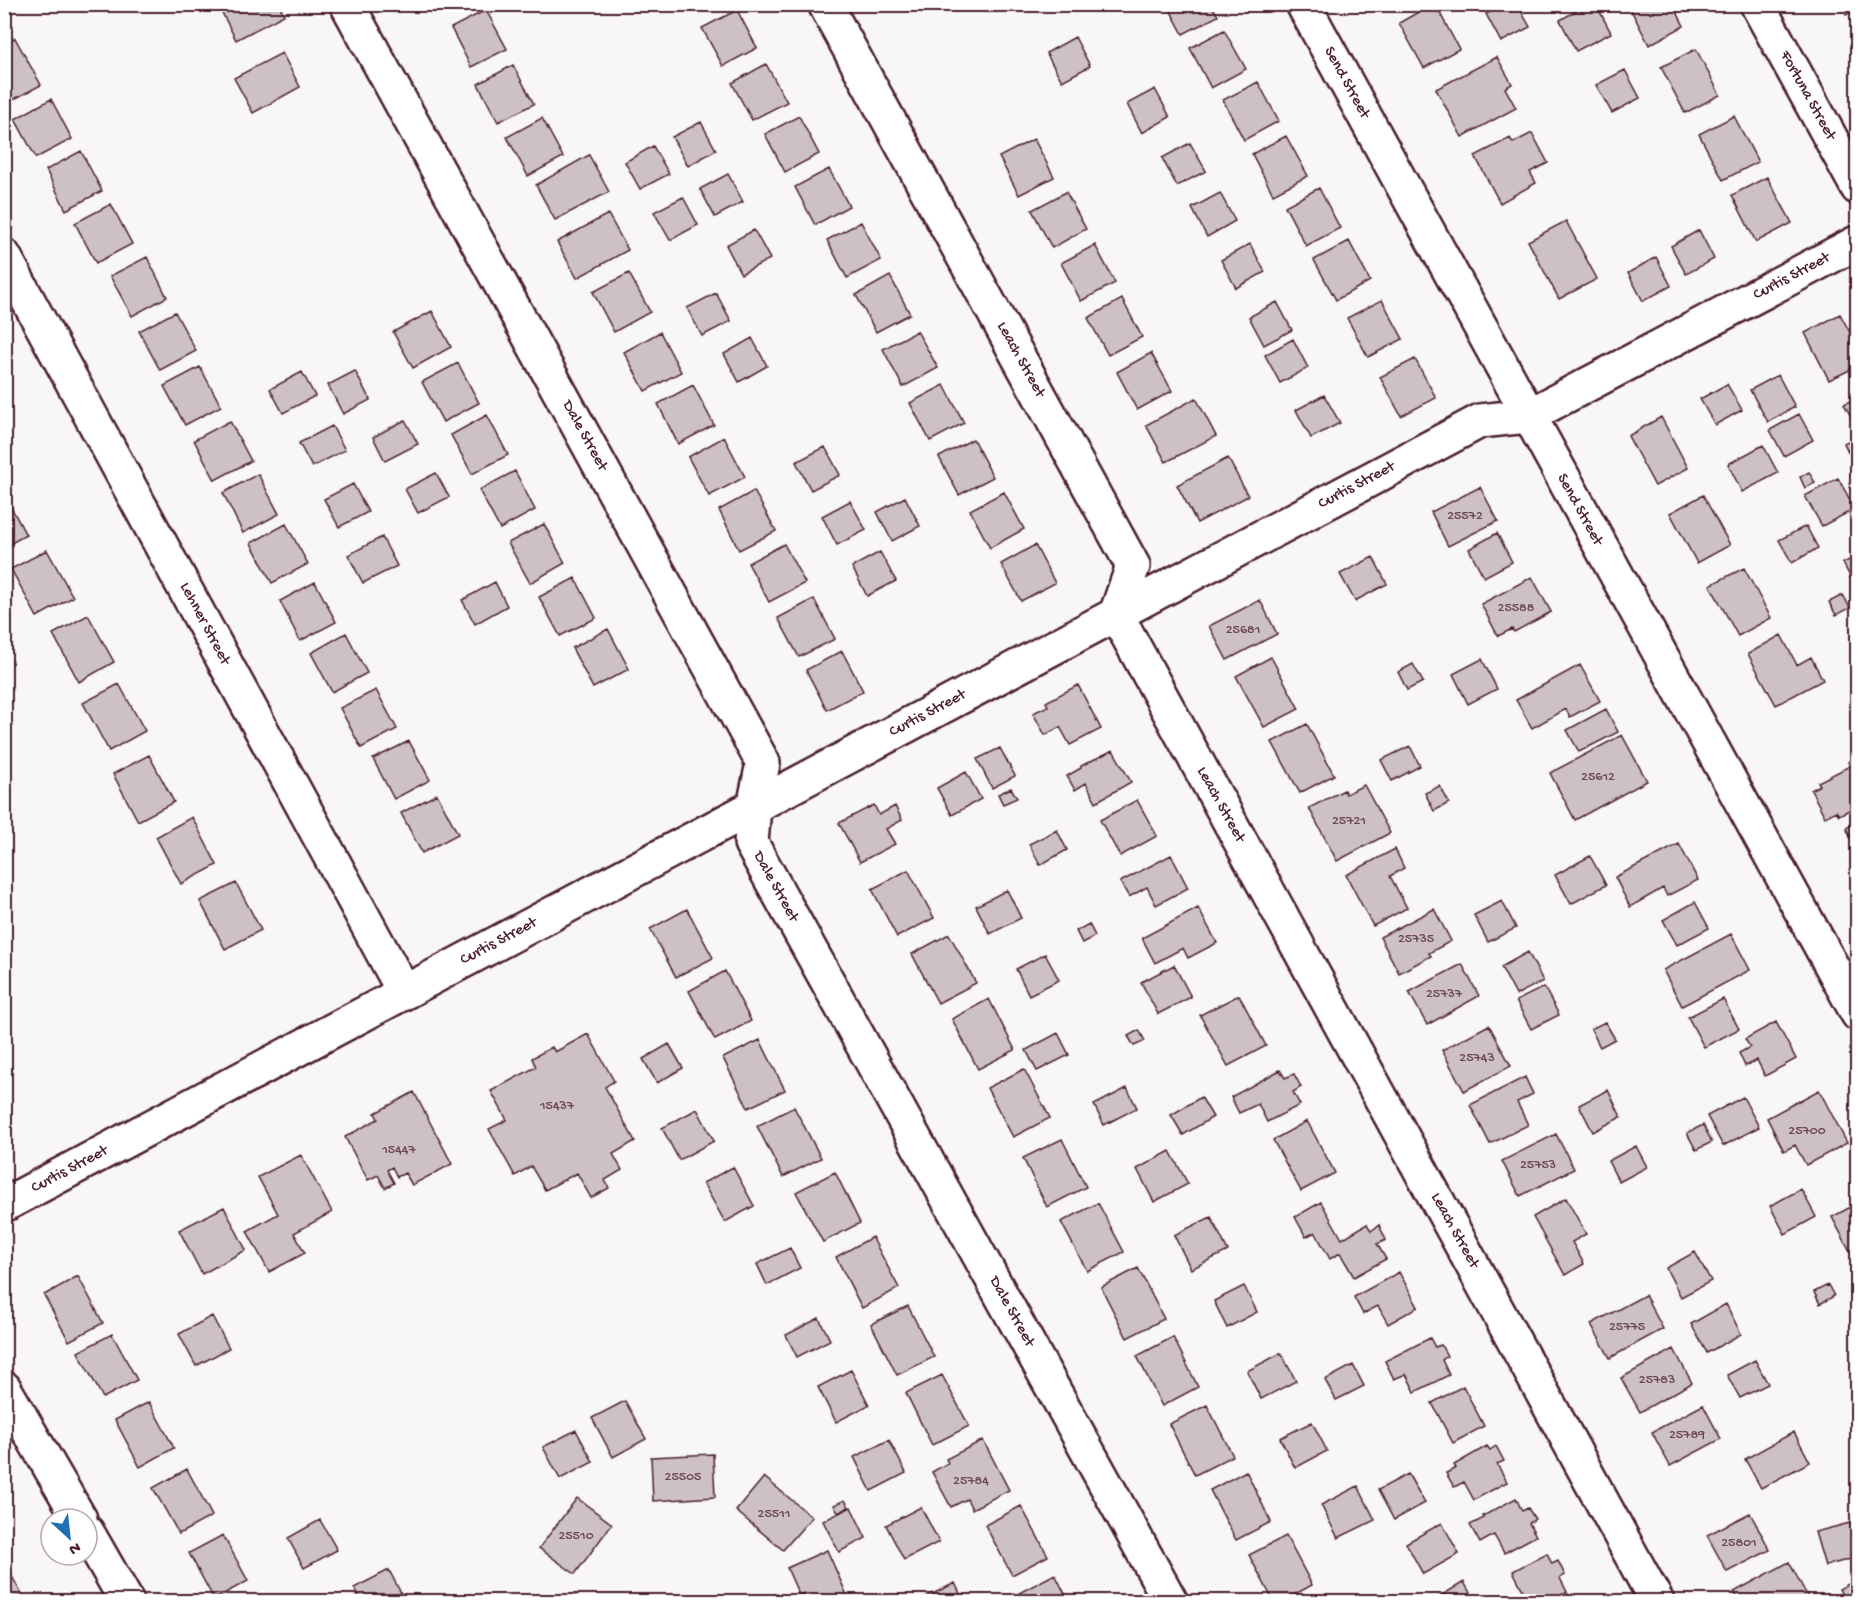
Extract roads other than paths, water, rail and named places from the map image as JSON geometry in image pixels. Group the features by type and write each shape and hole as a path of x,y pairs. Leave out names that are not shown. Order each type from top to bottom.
{"street":[{"name":"Dale Street","path":"347,4 763,763 754,807 751,843 1171,1602"},
{"name":"Leach Street","path":"825,4 1133,566 1116,614 1658,1602"},
{"name":"Send Street","path":"1303,4 1857,1014"},
{"name":"Fortuna Street","path":"1757,4 1857,188"},
{"name":"Curtis Street","path":"4,1205 1480,421 1528,416 1857,242"},
{"name":"Lehner Street","path":"4,256 404,993"},
{"path":"4,1388 73,1507"},
{"path":"99,1553 127,1602"}]}
